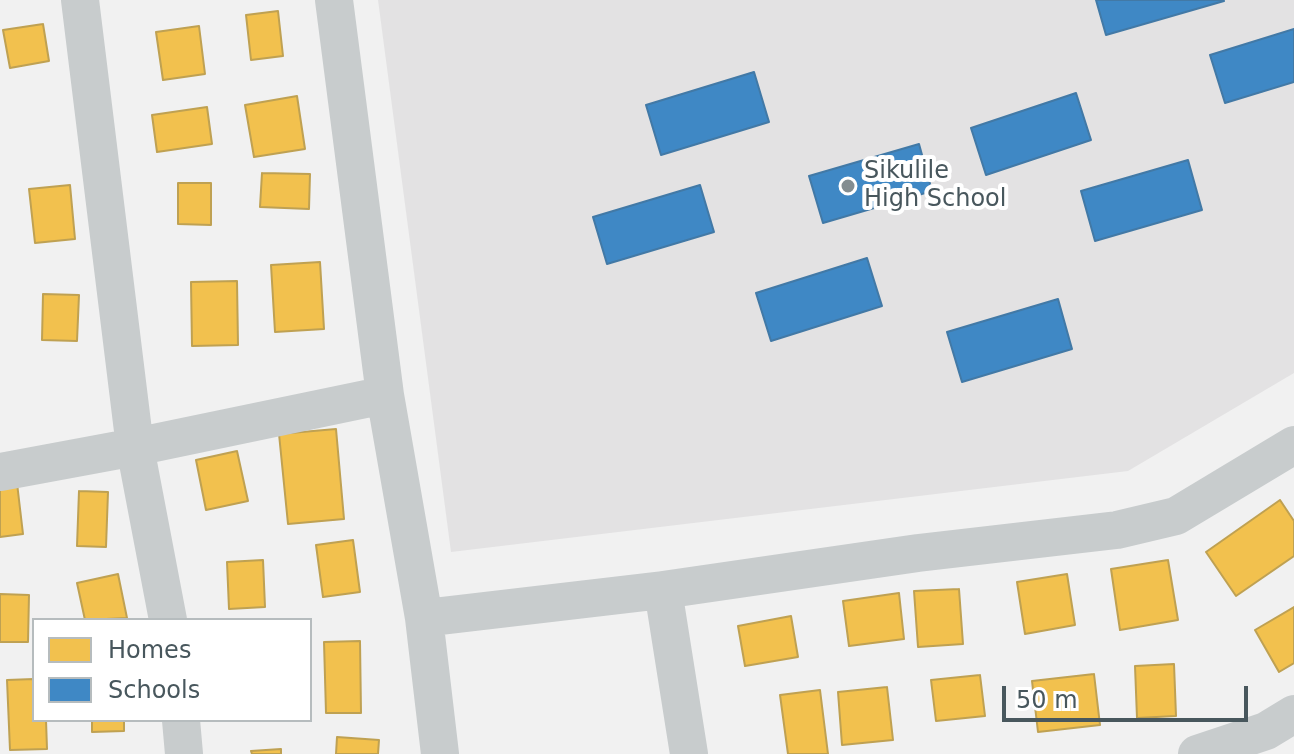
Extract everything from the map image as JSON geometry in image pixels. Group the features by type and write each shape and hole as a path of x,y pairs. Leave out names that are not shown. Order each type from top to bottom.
{"street":[{"path":"80,0 135,447 168,618"},
{"path":"334,0 385,395 424,618 440,754"},
{"path":"0,472 385,395"},
{"path":"424,618 1117,530 1176,516 1294,445"},
{"path":"663,590 689,754"},
{"path":"1197,754 1266,731 1294,714"},
{"path":"181,722 184,754"}],"shaded area":[{"name":"Sikulile High School","path":"378,0 1294,0 1294,373 1128,471 451,552"}],"building: Homes":[{"path":"278,11 283,56 251,60 246,15"},
{"path":"43,24 49,61 10,68 3,30"},
{"path":"199,26 205,74 163,80 156,32"},
{"path":"297,96 305,149 254,157 245,105"},
{"path":"207,107 212,144 157,152 152,115"},
{"path":"262,173 310,174 309,209 260,207"},
{"path":"178,183 211,183 211,225 178,224"},
{"path":"70,185 75,239 35,243 29,189"},
{"path":"320,262 324,329 275,332 271,265"},
{"path":"237,281 238,345 192,346 191,282"},
{"path":"43,294 79,295 77,341 42,340"},
{"path":"336,429 344,519 288,524 279,434"},
{"path":"237,451 248,501 206,510 196,460"},
{"path":"17,483 23,534 0,537 0,485"},
{"path":"79,491 108,492 106,547 77,546"},
{"path":"1280,500 1294,521 1294,556 1236,596 1206,552"},
{"path":"353,540 360,592 323,597 316,545"},
{"path":"263,560 265,607 229,609 227,562"},
{"path":"1168,560 1178,620 1120,630 1111,569"},
{"path":"118,574 127,618 85,618 77,583"},
{"path":"1067,574 1075,625 1025,634 1017,582"},
{"path":"959,589 963,644 918,647 914,591"},
{"path":"899,593 904,639 849,646 843,601"},
{"path":"0,594 29,595 28,642 0,642"},
{"path":"1294,607 1294,663 1279,672 1255,630"},
{"path":"791,616 798,657 745,666 738,626"},
{"path":"360,641 361,713 326,713 324,642"},
{"path":"1174,664 1176,716 1137,718 1135,666"},
{"path":"1094,674 1100,725 1038,732 1032,681"},
{"path":"980,675 985,716 936,721 931,680"},
{"path":"32,679 32,722 46,722 47,749 10,750 7,680"},
{"path":"887,687 893,740 842,745 838,692"},
{"path":"820,690 828,754 788,754 780,695"},
{"path":"92,722 124,722 124,731 92,732"},
{"path":"337,737 379,740 378,754 336,754"},
{"path":"281,749 281,754 252,754 251,751"}],"building: Schools":[{"path":"1096,0 1223,0 1224,1 1106,35"},
{"path":"1294,29 1294,82 1225,103 1210,55"},
{"path":"754,72 769,122 661,155 646,105"},
{"path":"1076,93 1091,140 986,175 971,128"},
{"path":"919,144 932,191 823,223 809,176"},
{"path":"1188,160 1202,210 1095,241 1081,191"},
{"path":"700,185 714,232 607,264 593,217"},
{"path":"867,258 882,306 771,341 756,293"},
{"path":"1058,299 1072,349 962,382 947,332"}],"place":[{"name":"Sikulile High School","path":"848,186"}]}
